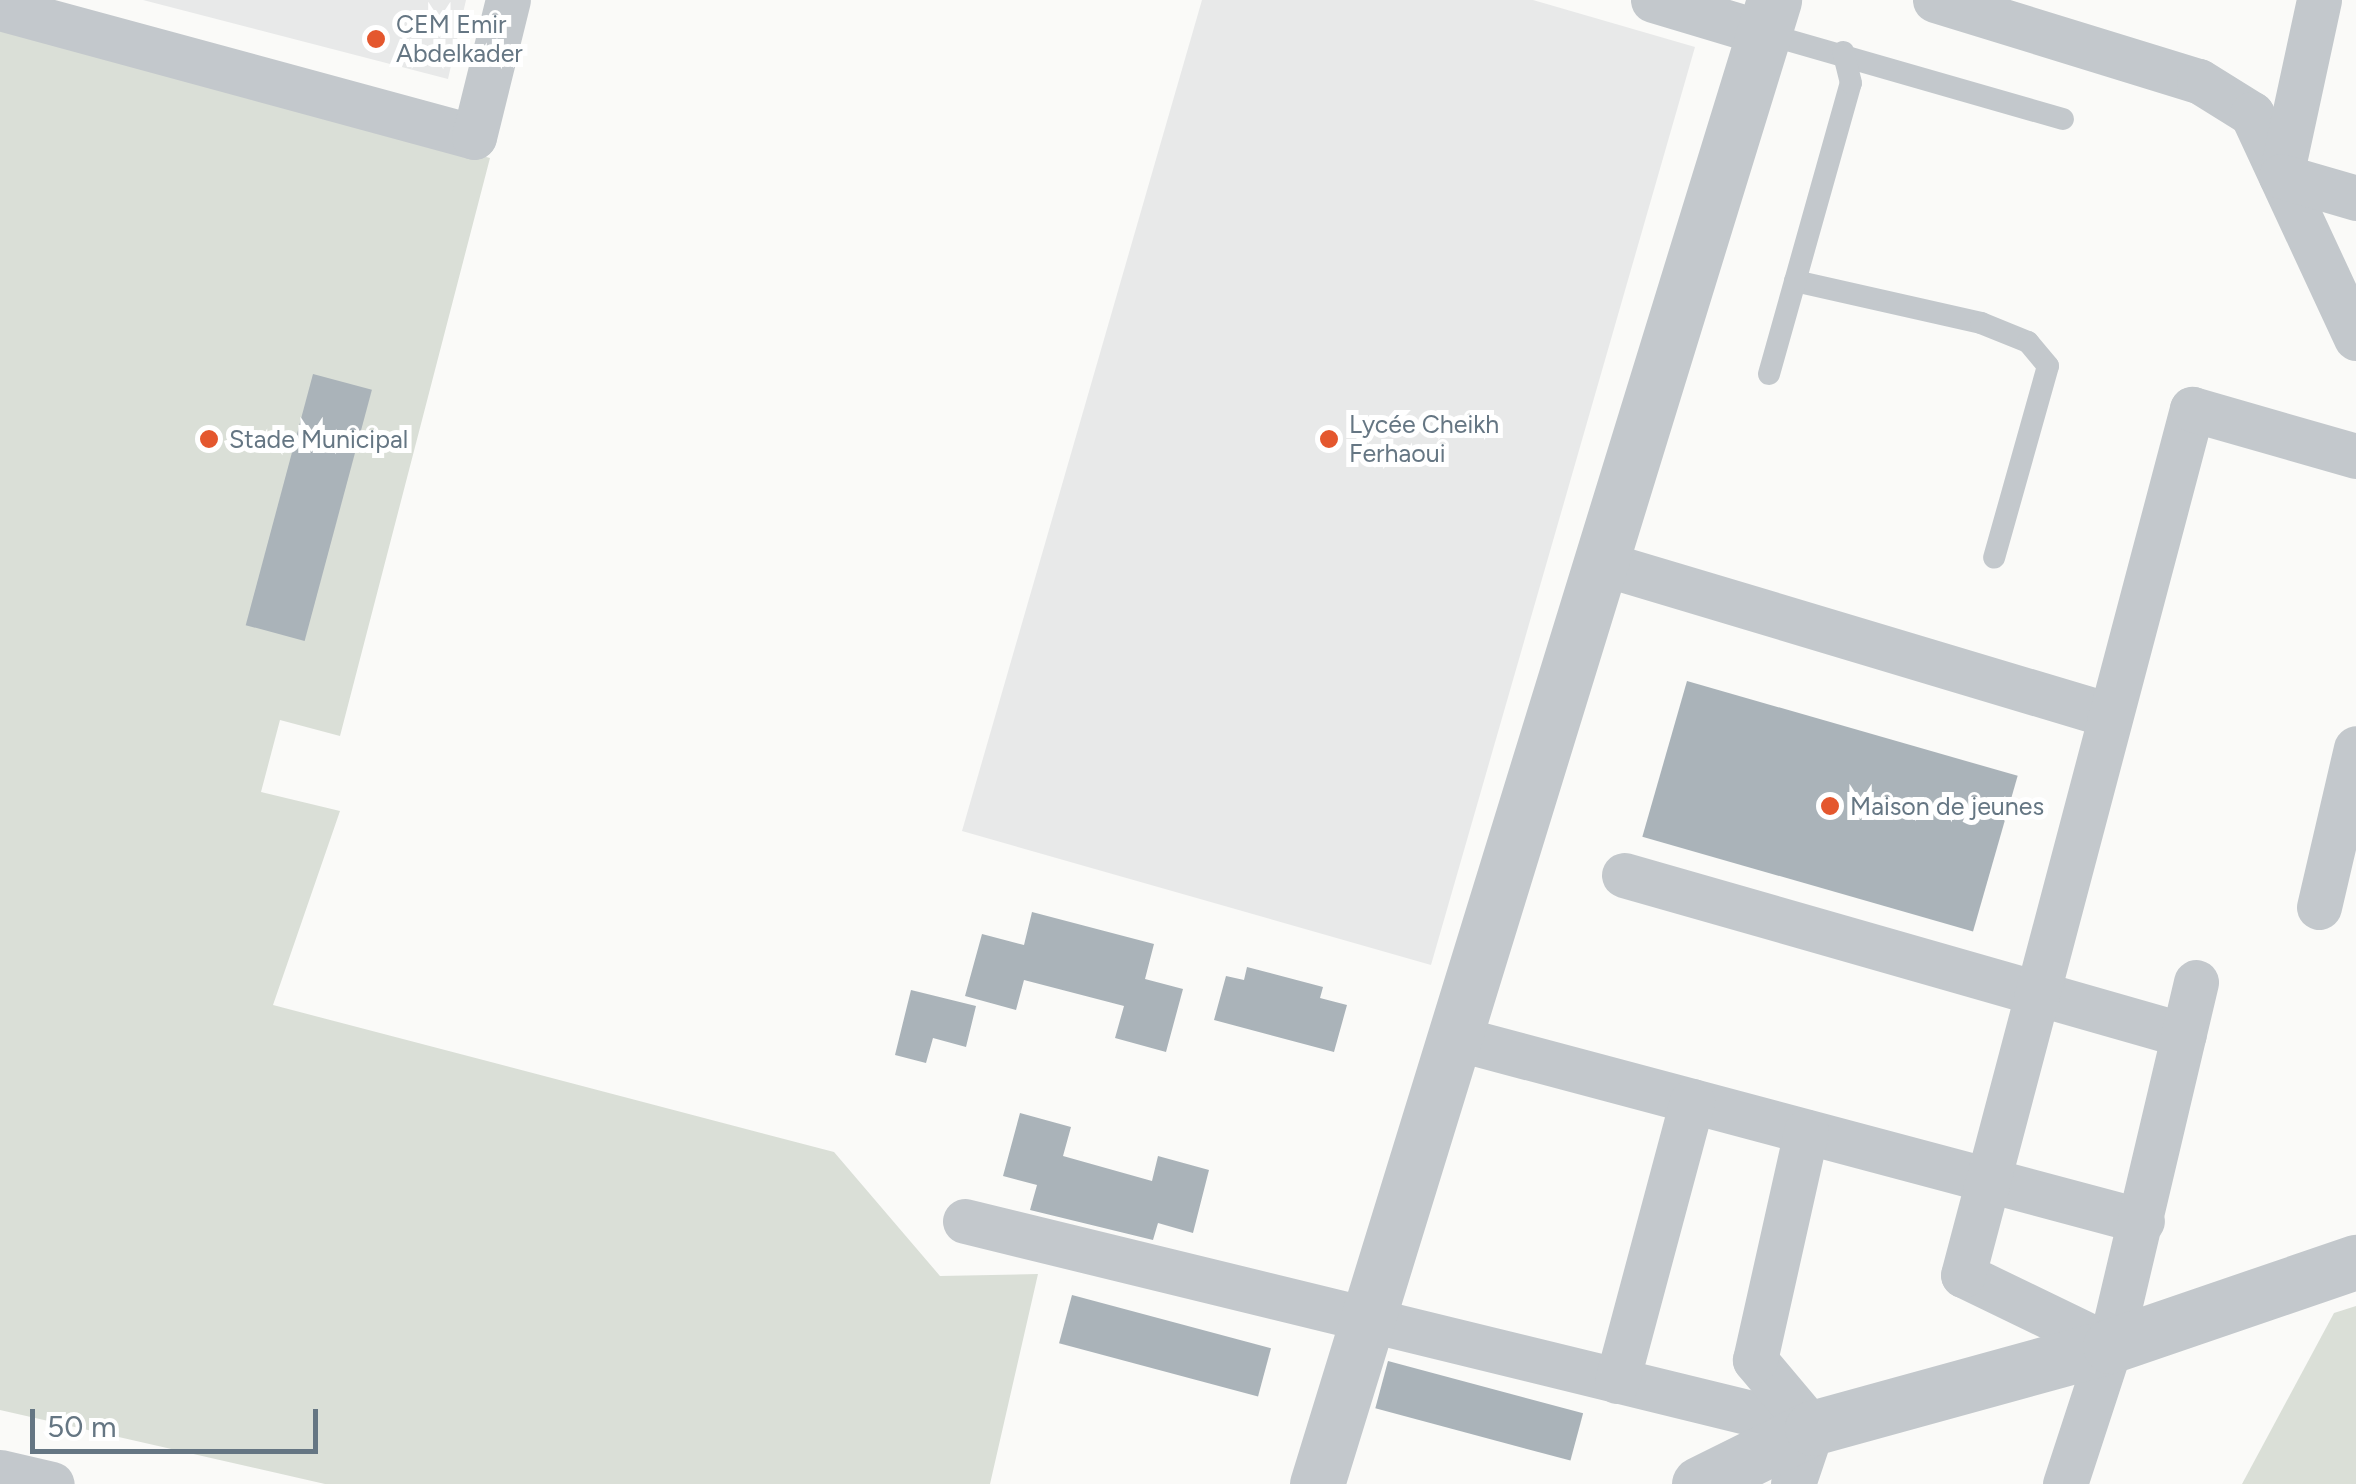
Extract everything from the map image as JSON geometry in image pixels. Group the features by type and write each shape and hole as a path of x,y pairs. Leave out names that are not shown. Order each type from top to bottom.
{"street":[{"path":"0,8 474,137 508,0"},
{"path":"1318,1484 1452,1037 1769,16 1653,0"},
{"path":"1935,0 2199,81 2252,114 2356,338"},
{"path":"2281,176 2319,0"},
{"path":"2281,176 2356,198"},
{"path":"2110,1346 1963,1275 2034,992 2192,409 2356,456"},
{"path":"1598,562 2109,714"},
{"path":"2319,907 2356,748"},
{"path":"1624,875 2184,1035"},
{"path":"2064,1484 2110,1346 2196,982"},
{"path":"1452,1037 2142,1221"},
{"path":"1618,1381 1692,1101"},
{"path":"1806,1132 1755,1360 1812,1428"},
{"path":"965,1221 1812,1428"},
{"path":"1699,1484 1812,1428 2110,1346 2356,1262"},
{"path":"1793,1484 1812,1428"},
{"path":"0,1472 52,1484"}],"lane":[{"path":"1769,16 1843,52 2063,119"},
{"path":"1769,374 1851,84 1843,52"},
{"path":"1796,282 1981,322 2028,342 2048,366 1994,558"}],"shaded area":[{"name":"CEM Emir Abdelkader","path":"143,0 466,0 448,79"},
{"name":"Lycée Cheikh Ferhaoui","path":"1202,0 1533,0 1695,47 1431,965 962,831"},
{"path":"0,28 490,158 340,736 280,720 261,792 340,811 273,1005 834,1152 940,1276 1038,1274 990,1484 325,1484 0,1410"},
{"path":"2356,1306 2356,1484 2242,1484 2334,1313"}],"building":[{"path":"313,374 372,390 305,641 246,625"},
{"name":"Maison de jeunes","path":"1687,681 2018,776 1973,932 1642,837"},
{"path":"1032,912 1154,944 1145,979 1183,989 1166,1052 1115,1038 1124,1006 1024,980 1016,1010 965,996 982,934 1024,945"},
{"path":"1247,967 1323,987 1320,998 1347,1005 1334,1052 1214,1020 1226,976 1244,980"},
{"path":"911,990 976,1006 966,1047 933,1038 926,1063 895,1055"},
{"path":"1020,1113 1071,1127 1063,1156 1152,1181 1158,1156 1209,1170 1193,1233 1158,1223 1153,1240 1030,1210 1037,1185 1003,1176"},
{"path":"1072,1295 1271,1348 1258,1397 1059,1343"},
{"path":"1388,1361 1583,1413 1570,1461 1375,1408"}],"place":[{"name":"CEM Emir Abdelkader","path":"376,39"},
{"name":"Stade Municipal","path":"209,439"},
{"name":"Lycée Cheikh Ferhaoui","path":"1329,439"},
{"name":"Maison de jeunes","path":"1830,806"}]}
